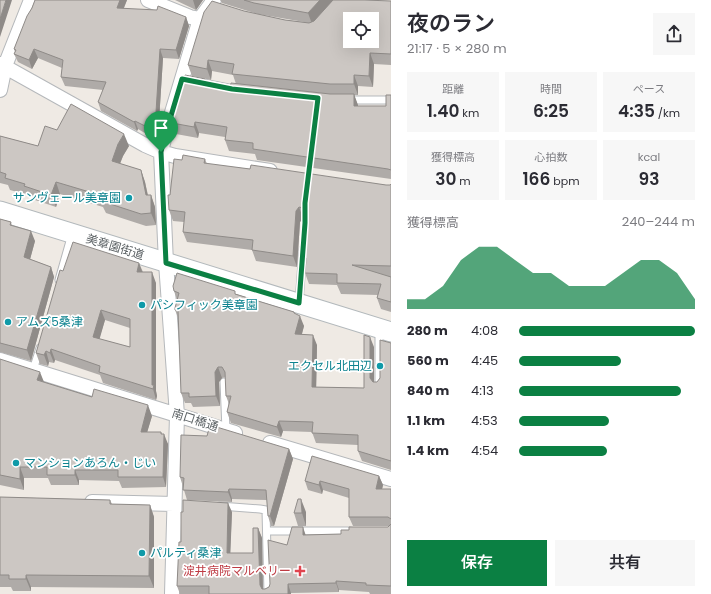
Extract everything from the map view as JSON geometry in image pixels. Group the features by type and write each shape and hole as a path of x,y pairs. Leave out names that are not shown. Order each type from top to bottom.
{"street":[{"path":"0,90 3,65 31,0"},
{"path":"148,0 190,17 200,19"},
{"path":"172,594 178,504 178,415 166,263 161,152 200,19 215,4"},
{"path":"3,65 145,145 161,152 175,156 285,173"},
{"name":"美章園街道","path":"0,211 385,330"},
{"name":"南口橋通","path":"0,360 251,438 391,479"},
{"path":"76,502 178,504"}],"lane":[{"path":"182,79 232,89 247,90"},
{"path":"341,100 391,100"},
{"path":"57,287 72,234"},
{"path":"299,303 304,245"},
{"path":"378,388 385,330"},
{"path":"33,370 42,340"},
{"path":"224,382 226,430"},
{"path":"213,506 260,508 266,510 268,594"},
{"path":"267,531 360,531"}],"path":[{"path":"307,183 310,162"}],"building":[{"path":"0,0 6,0 0,19"},
{"path":"35,0 120,0 117,8 157,10 158,6 186,17 176,50 160,49 156,112 147,127 135,121 134,122 98,102 106,82 61,77 63,60 34,49 29,60 14,54 16,50 14,49"},
{"path":"244,0 320,0 308,13"},
{"path":"333,0 391,1 391,54 370,53 369,76 354,75 354,84 330,84 232,74 234,64 208,60 207,69 188,65 204,12 212,1 244,11 285,20 309,23 314,21"},
{"path":"185,75 205,79 204,84 230,89 231,83 330,94 354,94 354,106 386,106 386,95 391,95 391,170 253,149 253,143 225,140 227,127 195,122 194,127 172,123"},
{"path":"71,104 124,134 118,144 112,161 141,170 146,195 151,195 151,213 141,214 101,201 103,196 56,182 51,195 24,186 25,184 5,178 6,174 0,172 0,136 38,146 45,126 57,130"},
{"path":"183,155 205,159 204,163 250,169 251,165 386,185 391,184 391,266 352,265 391,277 391,302 377,298 381,284 337,283 337,274 305,273 306,258 303,257 306,212 303,208 299,207 296,211 293,256 252,250 253,240 183,232 185,212 169,210 168,195 170,195 174,159 182,160"},
{"path":"0,219 11,222 10,225 31,231 24,257 51,267 27,350 0,343"},
{"path":"73,242 139,263 137,272 152,272 153,389 99,372 100,366 51,349 50,353 46,351 44,355 36,353 60,270 63,271","holes":["101,310 130,319 130,347 93,337"]},
{"path":"177,273 235,291 235,294 294,312 300,316 295,334 313,335 312,387 364,388 364,335 370,337 370,378 373,382 377,382 380,378 380,340 391,343 391,461 358,451 358,435 312,433 313,422 279,421 277,427 227,412 231,396 226,396 225,372 222,367 218,367 215,372 216,396 189,397 189,393 181,393 178,310 175,310 179,293 174,291 173,286"},
{"path":"0,359 40,372 37,380 92,397 94,389 148,405 141,432 161,432 161,434 164,434 163,477 118,477 118,470 75,470 75,475 47,475 47,467 20,467 20,479 0,475"},
{"path":"210,425 289,449 270,516 268,516 266,490 229,489 228,492 183,490 184,478 180,477 181,435 207,436"},
{"path":"312,456 379,476 376,489 391,489 391,519 388,517 349,517 349,489 320,481 319,485 305,481"},
{"path":"0,497 110,500 110,504 150,505 149,576 26,575 26,579 9,579 9,575 0,575"},
{"path":"298,499 301,499 302,513 294,513"},
{"path":"183,500 228,503 227,553 253,553 253,528 258,528 260,585 262,589 269,587 270,584 268,540 287,545 292,527 303,527 303,535 341,534 341,530 349,530 349,527 388,527 391,524 391,586 366,585 366,583 336,581 336,583 288,584 288,594 209,594 209,586 177,586"}],"place":[{"name":"サンヴェール美章園","path":"129,198"},
{"name":"パシフィック美章園","path":"142,305"},
{"name":"アムズ5桑津","path":"8,322"},
{"name":"エクセル北田辺","path":"380,366"},
{"name":"マンションあろん・じい","path":"16,463"},
{"name":"パルティ桑津","path":"142,553"},
{"name":"淀井病院マルベリー","path":"300,571"}],"route":[{"path":"182,79 232,89 318,98 305,203 299,303 166,263 161,152 182,79"}]}
